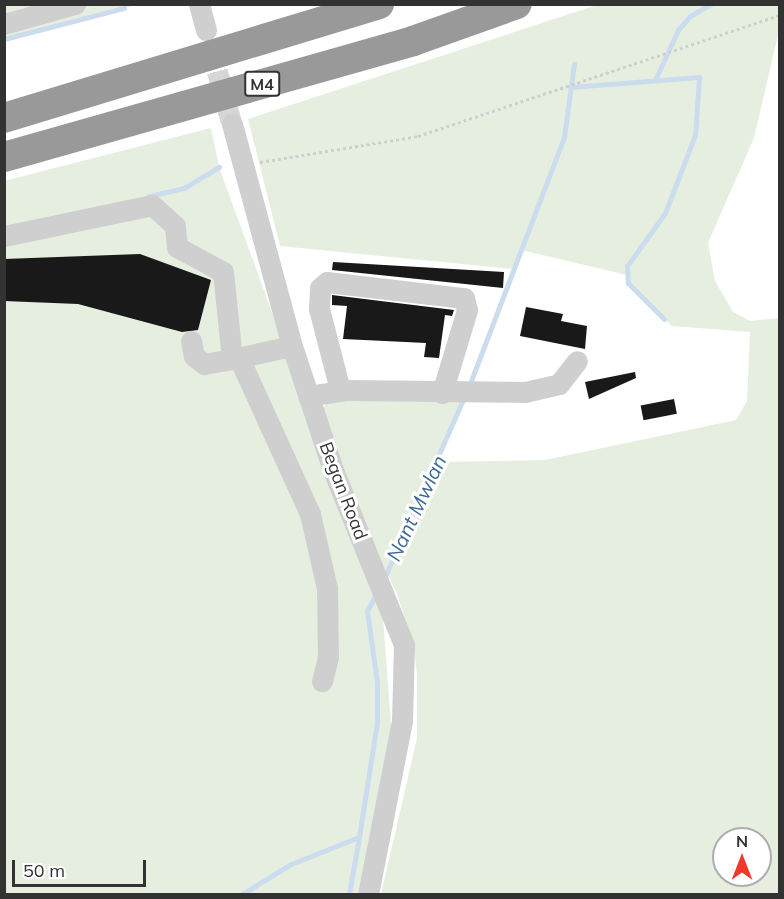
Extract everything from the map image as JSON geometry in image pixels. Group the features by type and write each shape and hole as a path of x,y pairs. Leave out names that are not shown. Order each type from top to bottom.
{"highway":[{"name":"M4","path":"4,118 379,4"},
{"name":"M4","path":"4,157 413,41 517,4"}],"street":[{"path":"4,24 75,4"},
{"path":"199,4 206,30"},
{"name":"Began Road","path":"232,124 292,346 308,396 404,645 402,721 368,894"},
{"path":"4,236 135,206 152,205 164,212 175,226 177,247 223,272 236,358 310,514 327,588 328,657 322,681"},
{"path":"340,390 319,309 320,288 327,282 464,298 467,310 448,393"},
{"path":"191,341 194,356 204,364 292,346"},
{"path":"308,396 340,390 480,395 559,384 577,362"}],"path":[{"path":"243,167 418,136 780,15"}],"green space":[{"path":"4,5 136,5 5,39"},
{"path":"597,5 779,5 778,35 754,138 708,243 715,281 733,312 750,321 779,318 779,894 381,894 417,738 417,675 414,646 397,594 364,525 322,410 331,395 464,398 439,462 545,460 736,420 747,401 750,332 672,326 628,283 627,275 521,250 512,269 280,246 248,119"},
{"path":"211,128 219,167 383,617 392,738 358,894 5,894 4,181"}],"building":[{"path":"140,254 211,280 198,330 182,332 78,304 4,301 4,259"},
{"path":"333,262 504,272 503,288 332,270"},
{"path":"332,295 454,310 452,316 445,315 439,358 424,357 426,343 343,339 347,306 332,305"},
{"path":"526,307 563,314 561,321 587,326 585,349 520,336"},
{"path":"635,372 636,378 589,399 585,382"},
{"path":"674,399 677,414 643,420 641,405"}],"waterway":[{"path":"656,78 678,30 690,16 711,4"},
{"path":"4,39 124,8"},
{"name":"Nant Mwlan","path":"469,386 564,137 574,64"},
{"path":"571,87 699,77 695,135 665,213 627,266 628,283 664,319"},
{"path":"149,196 184,188 219,167"},
{"name":"Nant Mwlan","path":"383,581 464,397"},
{"name":"Nant Mwlan","path":"242,894 291,864 359,837 377,722 377,682 367,611 376,594"},
{"path":"349,894 359,837"}],"tunnel":[{"path":"209,41 232,124"}]}
